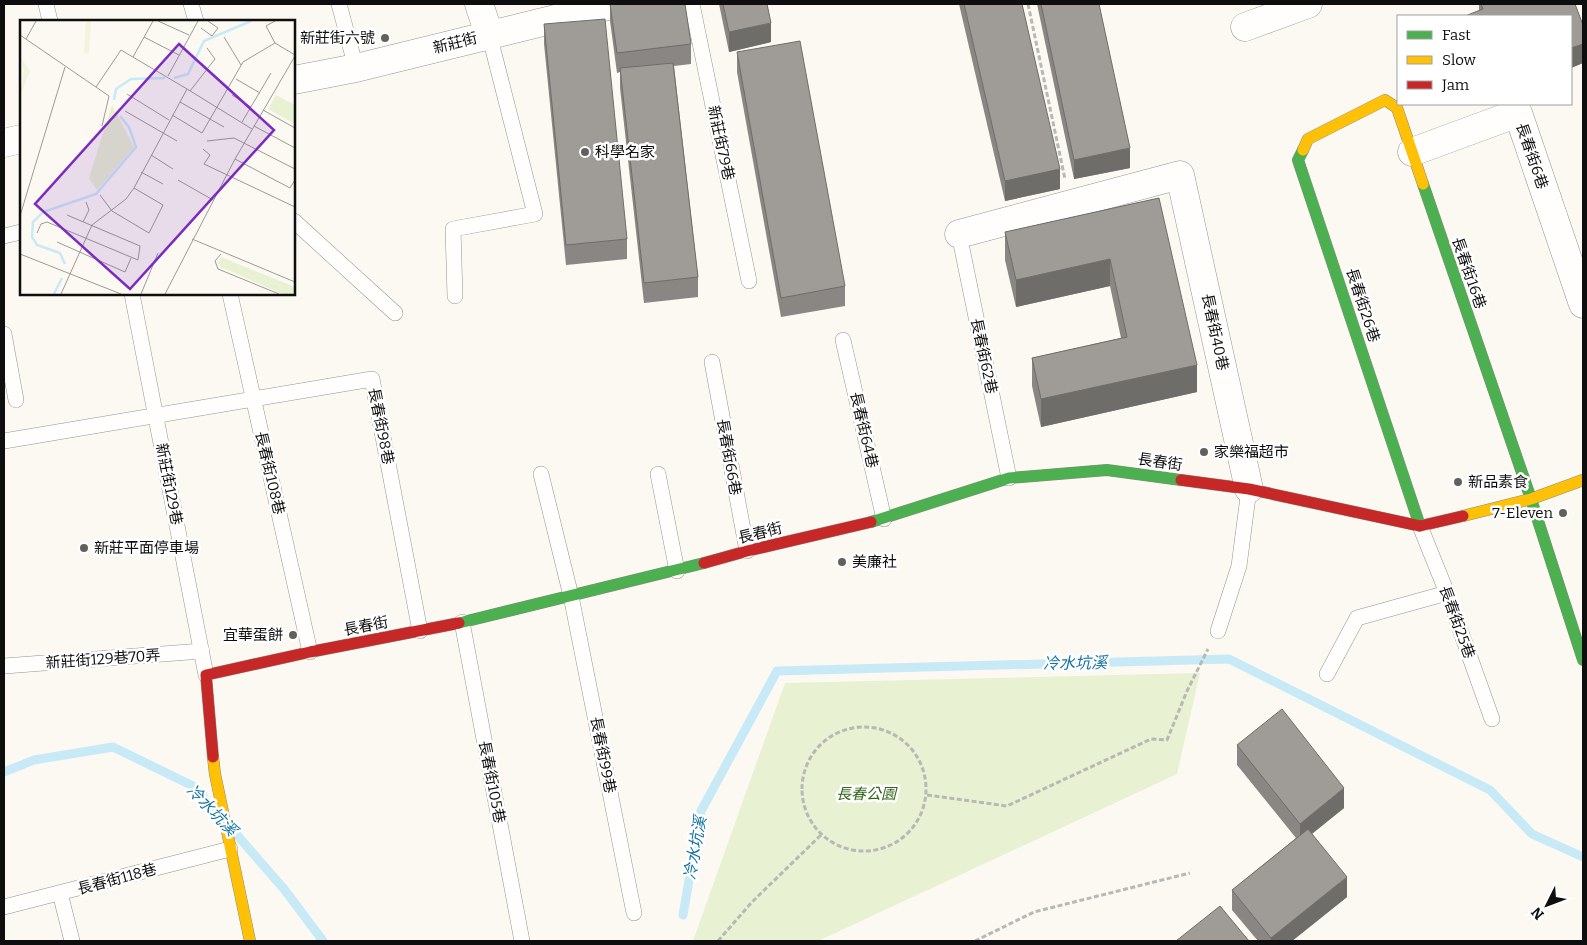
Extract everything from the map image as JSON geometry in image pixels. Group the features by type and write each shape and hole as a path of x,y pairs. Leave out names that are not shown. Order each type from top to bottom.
{"street":[{"path":"479,4 489,34"},
{"name":"新莊街","path":"295,80 356,68 616,4"},
{"path":"1245,26 1308,4"},
{"name":"長春街16巷","path":"1349,117 1386,100 1397,108 1531,499 1583,660"},
{"name":"長春街6巷","path":"1412,152 1518,114 1583,304"},
{"name":"長春街26巷","path":"1349,117 1308,139 1298,160 1420,526"},
{"path":"4,143 20,139"},
{"name":"長春街40巷","path":"1070,204 1180,175 1249,489"},
{"path":"959,234 1070,204"},
{"name":"長春街","path":"206,675 462,622 677,571 747,551 884,519 1009,478 1108,470 1249,489 1420,526 1531,499 1583,480"},
{"path":"206,675 215,774 250,941"}],"lane":[{"path":"46,4 50,20"},
{"path":"191,4 196,20"},
{"path":"340,4 356,68"},
{"name":"新莊街79巷","path":"692,4 750,281"},
{"path":"455,296 452,229 535,214 489,34"},
{"path":"295,222 394,313"},
{"path":"4,236 20,232"},
{"name":"長春街62巷","path":"959,234 1009,478"},
{"name":"新莊街129巷","path":"132,295 206,675"},
{"name":"長春街108巷","path":"230,295 310,652"},
{"path":"4,334 16,400"},
{"name":"長春街64巷","path":"842,340 884,519"},
{"name":"長春街66巷","path":"712,362 747,551"},
{"name":"長春街98巷","path":"4,441 372,379 420,631"},
{"name":"長春街99巷","path":"541,474 572,596 634,913"},
{"path":"658,474 677,571"},
{"path":"1218,631 1239,566 1249,489"},
{"name":"長春街25巷","path":"1420,526 1447,593 1492,718"},
{"path":"1327,674 1357,618 1447,593"},
{"name":"長春街105巷","path":"462,622 522,941"},
{"name":"新莊街129巷70弄","path":"4,666 202,651"},
{"name":"長春街118巷","path":"4,907 230,849"},
{"path":"60,893 72,941"}],"path":[{"path":"1028,4 1070,204"},
{"path":"927,795 1007,806 1151,739 1167,740 1187,691 1218,631"},
{"path":"871,726 902,739 923,766 927,795 917,824 886,848 852,851 821,835 802,799 802,775 812,754 839,731 871,726"},
{"path":"718,941 752,902 821,835"},
{"path":"975,941 1034,912 1190,872"}],"green space":[{"name":"長春公園","path":"1200,673 1177,774 818,941 693,941 785,683"}],"building":[{"path":"610,4 685,4 691,44 617,53"},
{"path":"723,4 767,4 771,23 729,32"},
{"path":"964,4 1022,4 1060,169 1005,181"},
{"path":"1041,4 1099,4 1130,148 1074,160"},
{"path":"1481,4 1575,4 1583,25 1583,44 1572,48 1572,15 1468,15 1483,9"},
{"name":"科學名家","path":"605,19 627,239 566,245 544,24"},
{"path":"800,41 845,286 781,298 737,52"},
{"path":"673,63 698,277 644,283 620,68"},
{"path":"1159,198 1197,365 1041,399 1032,358 1127,337 1110,259 1016,280 1005,232"},
{"path":"1282,709 1344,788 1300,824 1237,745"},
{"path":"1308,829 1347,877 1271,938 1232,890"},
{"path":"1220,906 1249,941 1176,941"}],"waterway":[{"name":"冷水坑溪","path":"683,915 701,811 777,671 1229,659 1490,790 1532,834 1583,857"},
{"name":"冷水坑溪","path":"4,772 34,760 113,747 193,786 213,808"},
{"name":"冷水坑溪","path":"237,835 284,889 323,941"}],"traffic: fast":[{"path":"1303,150 1298,160 1420,526"},
{"path":"1423,184 1531,499 1583,660"},
{"path":"871,522 1009,478 1107,470 1181,480"},
{"path":"459,623 704,563"}],"traffic: slow":[{"path":"1303,150 1308,139 1385,100 1397,108 1423,184"},
{"path":"1463,516 1531,499 1583,480"},
{"path":"213,757 250,941"}],"traffic: jam":[{"path":"1181,480 1249,489 1420,526 1463,516"},
{"path":"704,563 871,522"},
{"path":"213,757 206,675 310,652 459,623"}],"place":[{"name":"新莊街六號","path":"385,38"},
{"name":"科學名家","path":"585,152"},
{"name":"家樂福超市","path":"1204,452"},
{"name":"新品素食","path":"1458,482"},
{"name":"7-Eleven","path":"1563,513"},
{"name":"新莊平面停車場","path":"84,548"},
{"name":"美廉社","path":"842,562"},
{"name":"宜華蛋餅","path":"293,635"}]}
